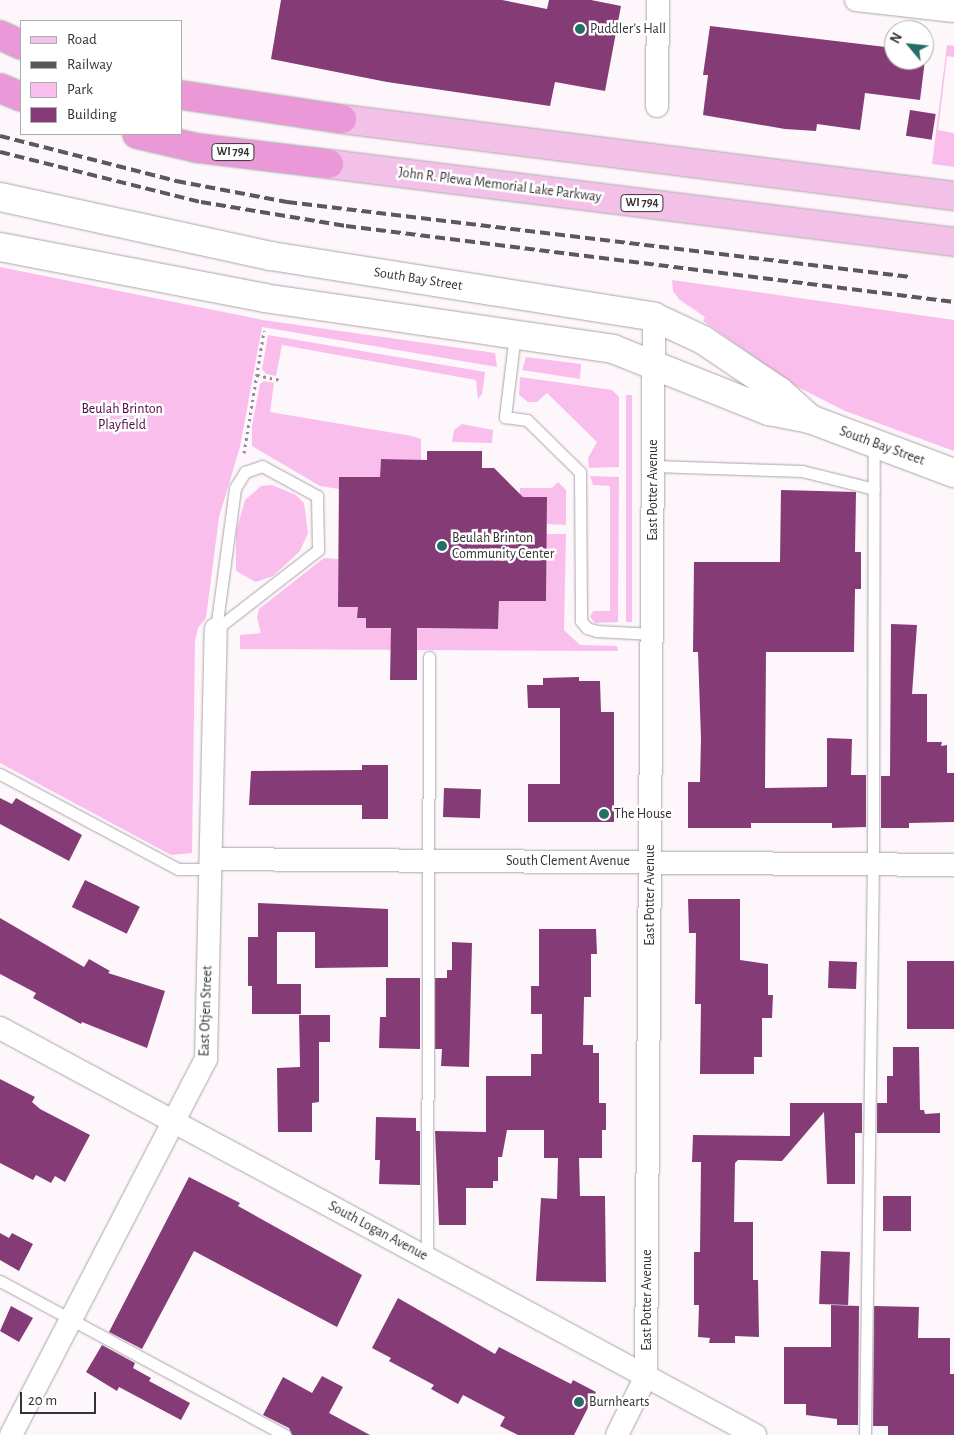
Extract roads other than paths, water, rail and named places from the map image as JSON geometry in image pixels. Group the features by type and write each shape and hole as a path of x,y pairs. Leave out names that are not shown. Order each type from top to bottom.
{"highway":[{"path":"0,35 20,45"},
{"path":"0,88 20,97"},
{"path":"182,95 342,118"},
{"name":"John R. Plewa Memorial Lake Parkway","path":"141,135 197,148 330,164"}],"main road":[{"path":"342,118 954,196"},
{"name":"John R. Plewa Memorial Lake Parkway","path":"330,164 954,242"},
{"name":"South Bay Street","path":"0,197 271,256 654,317 703,340 779,391 810,419"},
{"name":"South Bay Street","path":"0,247 264,298 515,333 613,349 769,412 810,419 954,473"},
{"path":"264,298 271,256"}],"street":[{"path":"657,106 658,0"},
{"path":"856,0 954,12"},
{"name":"East Potter Avenue","path":"616,1435 646,1376 654,317"},
{"name":"East Otjen Street","path":"11,1435 206,1059 216,629"},
{"name":"South Clement Avenue","path":"211,864 650,861 954,865"},
{"name":"South Logan Avenue","path":"0,1028 755,1435"}],"lane":[{"path":"515,333 505,417 527,420 580,472 581,621 587,628 597,631 652,634"},
{"path":"865,1435 873,864 874,444"},
{"path":"262,466 317,496 318,550 216,629 235,488 245,472 262,466"},
{"path":"653,466 802,471 874,489"},
{"path":"427,1257 429,657"},
{"path":"0,774 178,870 211,864"},
{"path":"0,1281 285,1435"}],"railway":[{"path":"0,136 176,181 287,202 911,277"},
{"path":"0,152 201,202 346,226 954,302"}],"place":[{"name":"Puddler’s Hall","path":"580,29"},
{"name":"Beulah Brinton Community Center","path":"442,546"},
{"name":"The House","path":"604,814"},
{"name":"Burnhearts","path":"579,1402"}],"park label":[{"name":"Beulah Brinton Playfield","path":"122,418"}]}
